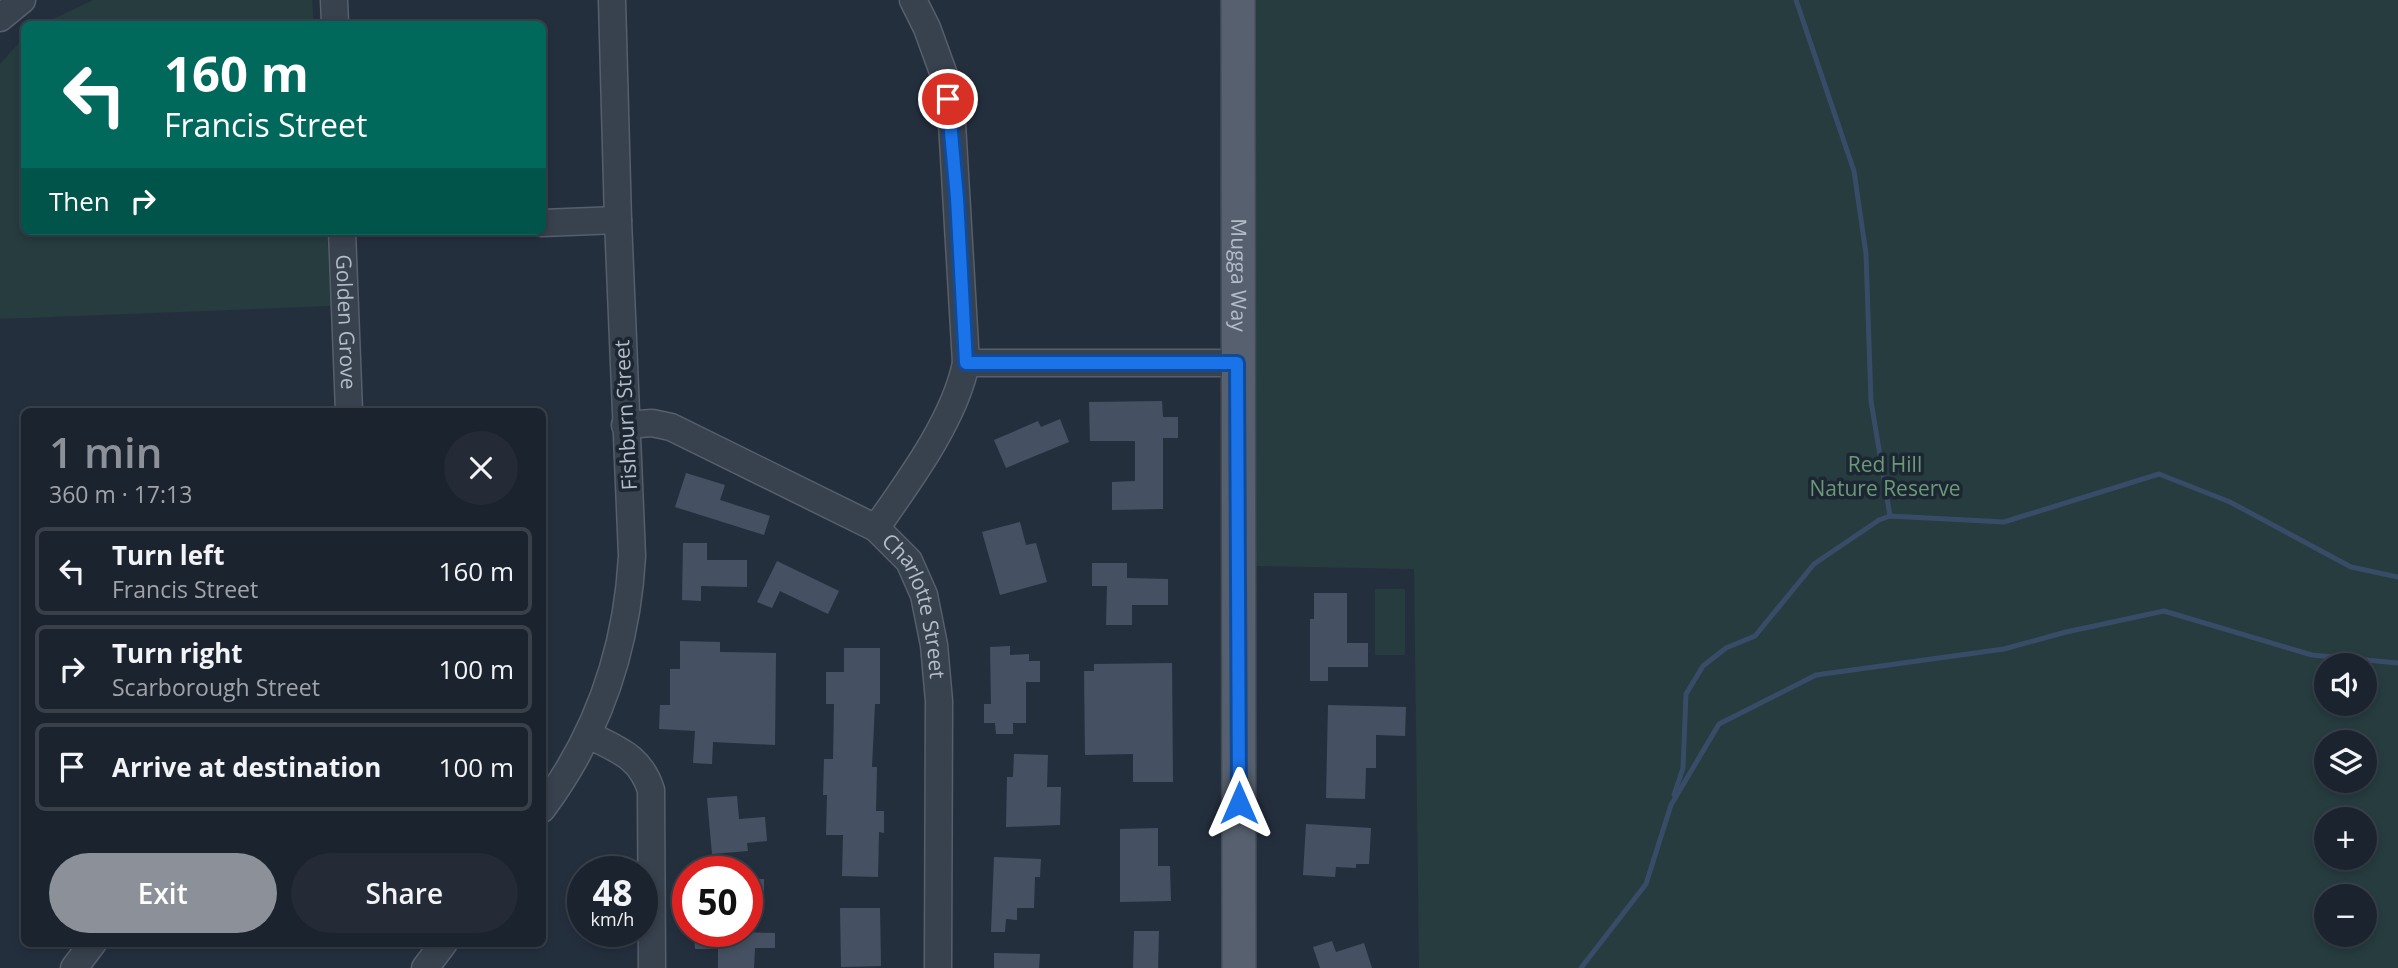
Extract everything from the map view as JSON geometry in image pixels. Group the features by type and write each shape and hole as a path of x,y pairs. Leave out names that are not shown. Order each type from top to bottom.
{"main road":[{"name":"Mugga Way","path":"1238,0 1239,968"}],"street":[{"path":"0,18 22,0"},
{"path":"334,0 335,21"},
{"name":"Fishburn Street","path":"546,803 589,735 619,652 631,588 612,0"},
{"path":"876,528 916,470 940,428 960,386 966,363 951,122 944,75 927,27 913,0"},
{"path":"546,223 618,220"},
{"name":"Golden Grove","path":"342,235 349,408"},
{"path":"966,363 1237,363"},
{"name":"Charlotte Street","path":"625,425 652,424 671,427 876,528 909,561 924,595 934,645 939,701 938,968"},
{"path":"589,735 635,761 643,770 651,790 652,968"},
{"path":"425,968 441,947"}],"green space":[{"path":"93,0 312,0 314,21 49,21"},
{"name":"Red Hill Nature Reserve","path":"1252,0 2398,0 2398,968 1419,968 1414,569 1255,566"},
{"path":"21,40 21,235 327,235 331,306 0,319 0,64"},
{"path":"1375,589 1405,589 1405,655 1375,655"}],"building":[{"path":"1162,401 1163,417 1178,417 1178,438 1163,438 1163,509 1112,510 1112,482 1135,481 1135,441 1090,441 1089,402"},
{"path":"1060,419 1069,442 1006,468 994,440 1038,421 1041,427"},
{"path":"686,473 725,485 720,500 770,516 764,535 675,507"},
{"path":"1020,522 1026,545 1036,543 1047,582 1000,595 982,532"},
{"path":"683,543 707,543 707,560 747,560 747,587 701,586 701,601 682,600"},
{"path":"777,561 839,591 828,614 780,591 772,608 757,602"},
{"path":"1092,563 1127,563 1127,578 1168,579 1168,605 1132,605 1132,625 1106,625 1107,586 1092,586"},
{"path":"1314,593 1347,593 1347,643 1368,643 1368,667 1328,667 1328,681 1310,681 1310,619 1314,619"},
{"path":"680,641 720,642 720,652 776,653 775,745 713,742 712,764 693,763 695,731 659,729 660,705 670,705 670,669 680,669"},
{"path":"1010,646 1010,655 1029,654 1029,661 1040,661 1040,682 1026,682 1026,723 1013,723 1013,734 996,734 995,723 984,723 984,704 991,704 990,647"},
{"path":"844,648 880,648 880,704 875,704 872,767 877,767 876,811 884,811 884,833 879,832 878,877 842,876 843,835 826,835 824,759 833,759 834,704 826,704 826,672 844,672"},
{"path":"1172,663 1173,782 1133,782 1133,754 1085,755 1084,671 1094,671 1094,664"},
{"path":"1328,705 1406,707 1405,736 1376,735 1376,768 1366,768 1365,799 1326,798"},
{"path":"1014,754 1048,755 1047,787 1061,787 1060,825 1006,827 1007,777 1013,777"},
{"path":"737,796 739,819 765,817 767,841 747,843 748,851 712,854 707,798"},
{"path":"1306,824 1371,828 1369,864 1356,864 1356,868 1336,867 1335,877 1303,875"},
{"path":"1158,828 1158,866 1170,866 1171,901 1120,902 1120,829"},
{"path":"994,857 1041,859 1040,877 1035,877 1034,908 1017,908 1017,920 1006,919 1005,932 991,932"},
{"path":"840,908 880,908 881,966 841,967"},
{"path":"1134,931 1159,931 1158,968 1133,968"},
{"path":"763,933 775,933 775,948 755,948 754,968 718,968 718,949 695,949 763,947"},
{"path":"1332,941 1336,952 1364,943 1372,968 1320,968 1313,947"},
{"path":"994,953 1040,954 1039,968 994,968"}],"waterway":[{"path":"1796,0 1854,171 1866,254 1871,401 1890,516"},
{"path":"1674,795 1683,768 1686,694 1703,666 1726,648 1755,636 1814,564 1879,520 1890,516 2004,522 2159,474 2230,502 2351,567 2398,577"},
{"path":"1581,968 1646,884 1671,805 1719,724 1816,675 2004,649 2066,632 2164,611 2312,655 2398,663"}],"route":[{"path":"948,99 957,198 966,363 1237,363 1239,803"}]}
